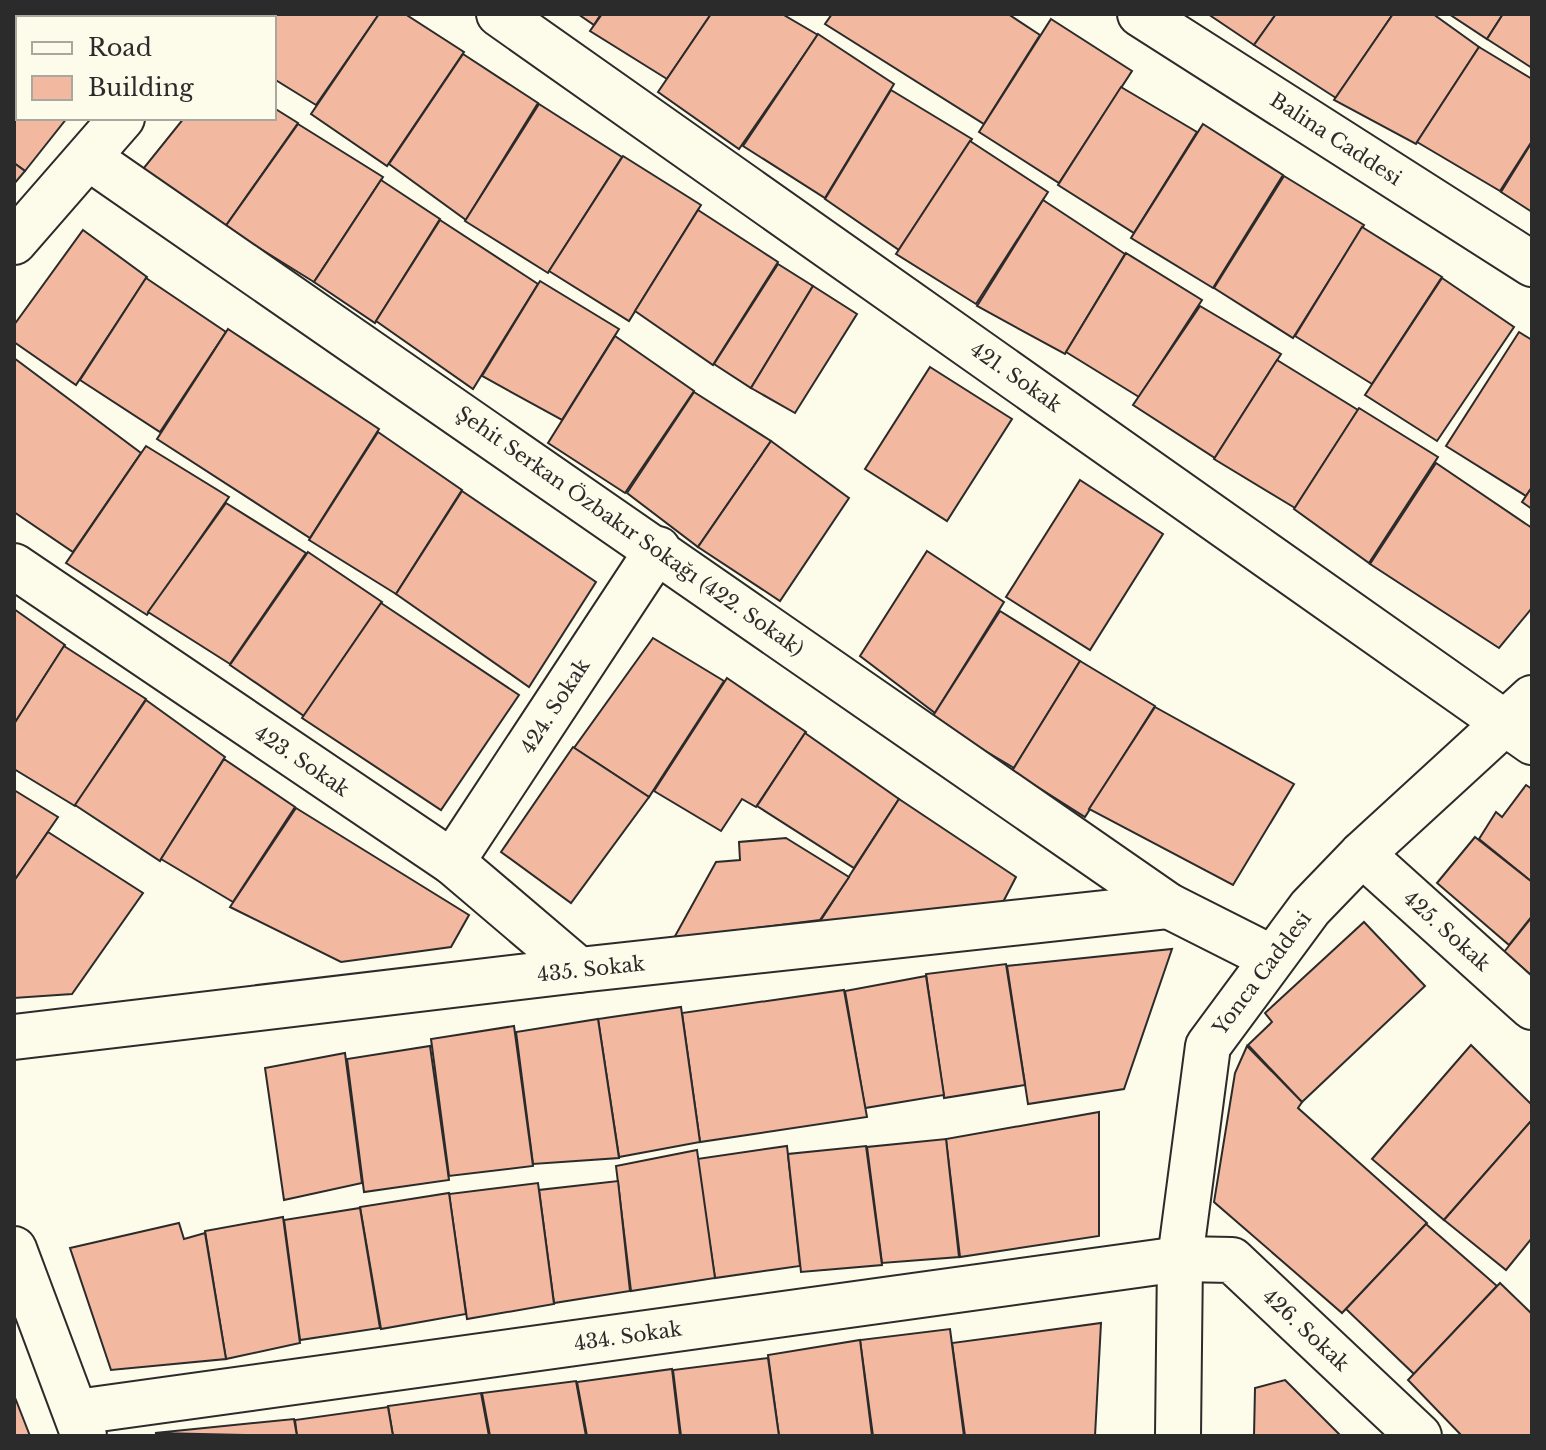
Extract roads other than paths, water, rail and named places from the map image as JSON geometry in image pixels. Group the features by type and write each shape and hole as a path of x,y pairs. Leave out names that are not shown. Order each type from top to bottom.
{"street":[{"name":"421. Sokak","path":"499,14 1524,720"},
{"name":"Balina Caddesi","path":"1140,14 1532,264"},
{"path":"14,242 120,120"},
{"name":"Şehit Serkan Özbakır Sokağı (422. Sokak)","path":"89,158 658,549 1169,906 1272,958"},
{"name":"424. Sokak","path":"452,862 658,549"},
{"name":"423. Sokak","path":"14,566 452,862 579,970"},
{"name":"Yonca Caddesi","path":"1178,1436 1180,1259 1208,1046 1310,908 1362,854 1524,720"},
{"name":"425. Sokak","path":"1362,854 1532,1007"},
{"name":"435. Sokak","path":"14,1037 579,970 1169,906"},
{"path":"14,1249 80,1424"},
{"name":"434. Sokak","path":"80,1424 1180,1259"},
{"name":"426. Sokak","path":"1180,1259 1232,1260 1419,1436"}]}
